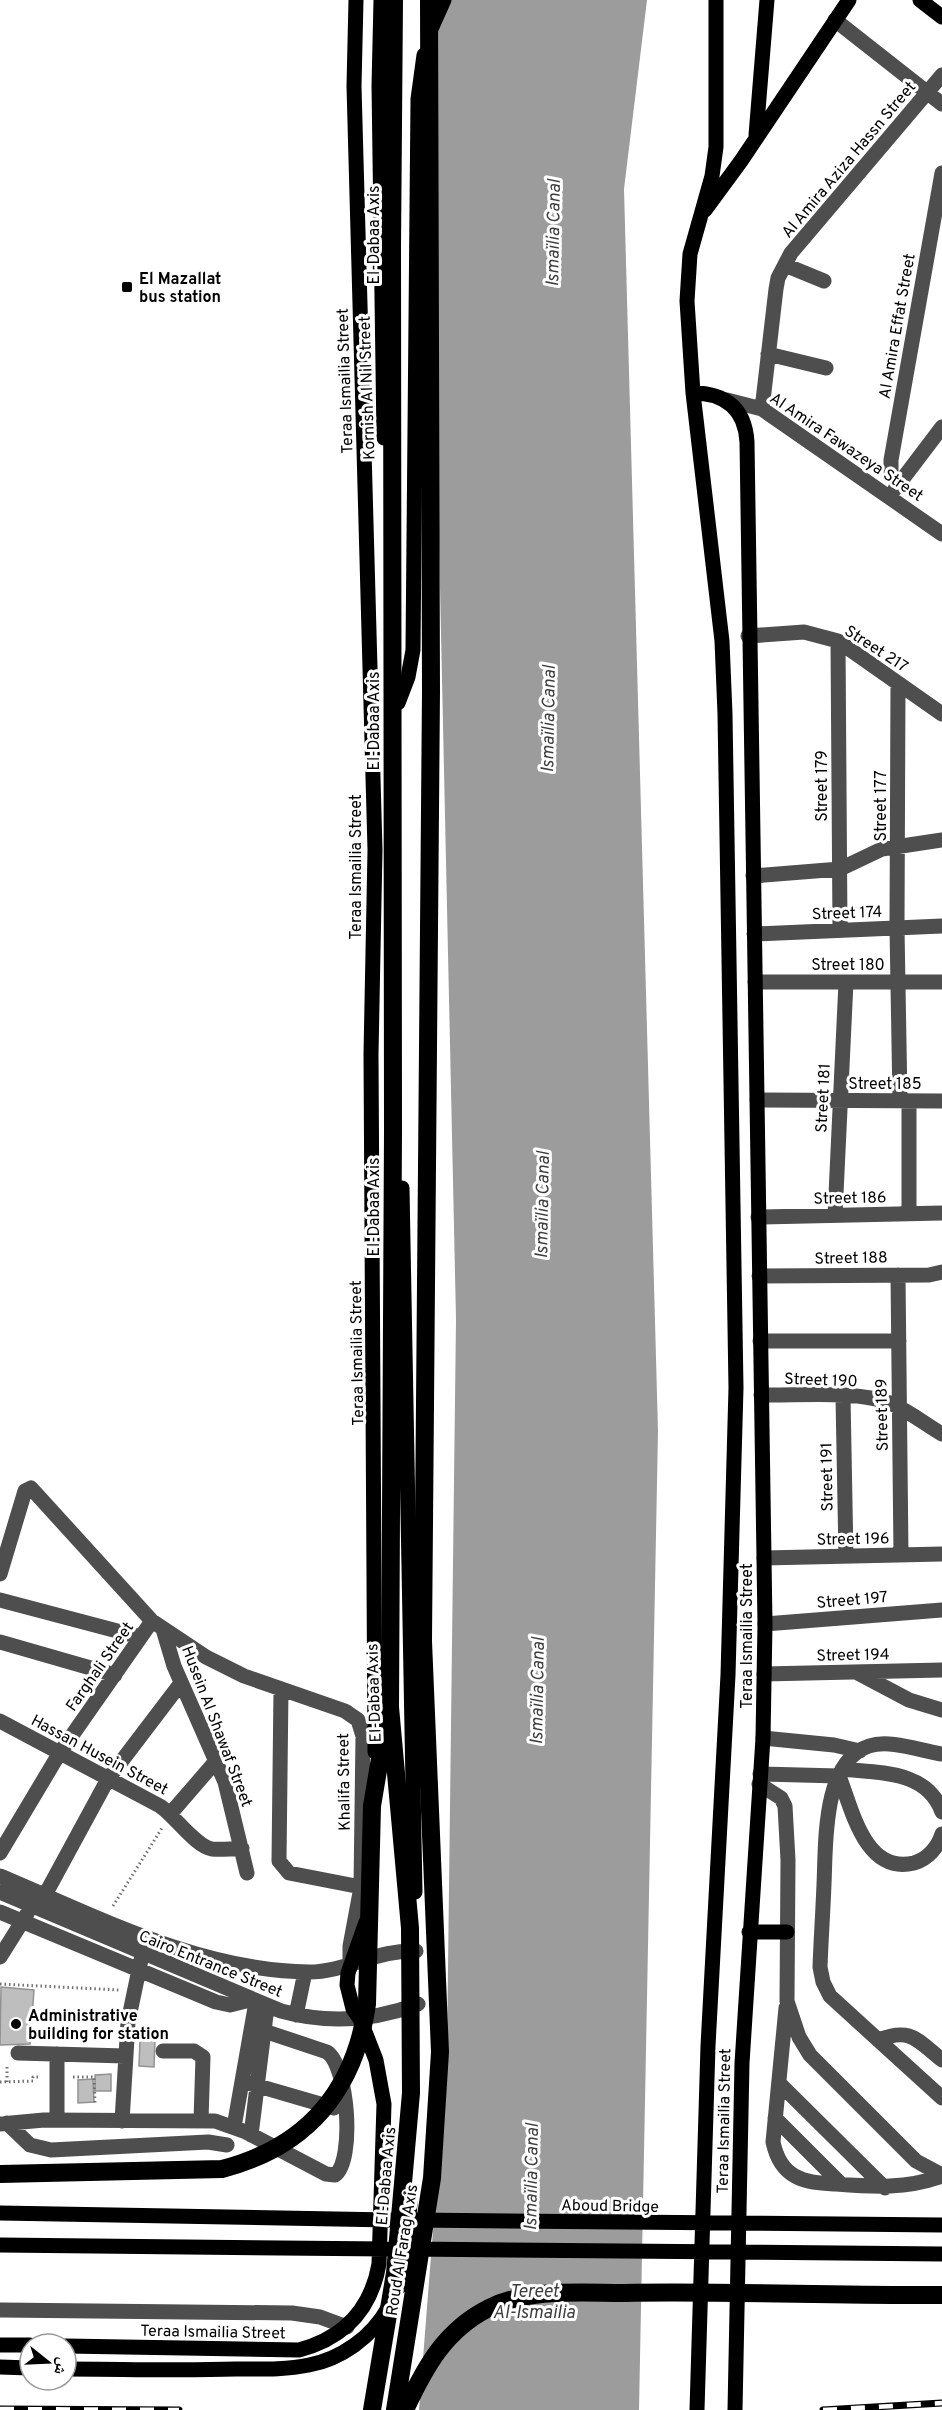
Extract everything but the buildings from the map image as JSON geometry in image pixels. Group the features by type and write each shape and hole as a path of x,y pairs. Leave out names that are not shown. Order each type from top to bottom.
{"highway":[{"name":"El-Dabaa Axis","path":"372,2410 395,2273 411,2093 410,1928 390,1707 394,0"},
{"name":"Roud Al Farag Axis","path":"395,2410 429,2205 438,2096 440,2009 434,1923 423,1641 430,691 429,0"},
{"path":"0,2174 222,2169 244,2163 276,2148 305,2128 322,2111 349,2072 364,2027 367,2004 372,1806 376,1773 390,1707"},
{"path":"405,2410 426,2365 449,2337 477,2314 492,2306 515,2300 561,2293 942,2295"}],"main road":[{"name":"Teraa Ismailia Street","path":"78,2346 299,2350 333,2337 347,2327 369,2298 379,2264 384,2104 376,2060 349,1997 348,1973 369,1913 374,1880 376,1610 371,1054 375,850 354,86 356,0"},
{"name":"Kornish Al Nil Street","path":"381,0 379,86 382,398 398,703"},
{"path":"78,2369 286,2368 309,2365 332,2358 353,2346 372,2331 394,2298 405,2267 419,2064 402,1252 398,703 408,677 413,650 418,99 426,42 444,0"},
{"name":"Teraa Ismailia Street","path":"697,2410 708,2046 729,1675 736,1388 726,714 722,641 693,393 687,280 699,217 712,176 716,147 716,0"},
{"path":"756,137 767,0"},
{"path":"699,217 849,0"},
{"path":"920,0 942,17"},
{"path":"354,86 379,86"},
{"path":"693,393 716,395 728,400"},
{"name":"Teraa Ismailia Street","path":"728,400 743,418 746,429 765,1624 763,1738 749,1932 741,2097 735,2410"},
{"path":"749,1932 787,1932"},
{"name":"Aboud Bridge","path":"0,2213 651,2224 942,2225"},
{"path":"0,2245 102,2248 942,2254"},
{"path":"0,2345 18,2345"},
{"path":"0,2367 18,2368"}],"street":[{"path":"835,20 942,104"},
{"name":"Al Amira Aziza Hassn Street","path":"762,409 776,289 784,265 791,253 942,75"},
{"name":"Al Amira Effat Street","path":"900,483 891,474 891,460 942,173"},
{"path":"784,265 824,281"},
{"path":"768,354 826,368"},
{"name":"Al Amira Fawazeya Street","path":"728,400 762,409 942,534"},
{"path":"890,496 942,427"},
{"name":"Street 217","path":"748,636 804,632 838,641 942,714"},
{"name":"Street 179","path":"838,641 840,930"},
{"name":"Street 177","path":"898,683 898,983 909,1214"},
{"path":"753,876 840,869 868,854 898,846 942,840"},
{"name":"Street 174","path":"754,934 942,926"},
{"name":"Street 180","path":"755,982 942,982"},
{"name":"Street 181","path":"835,1215 846,982"},
{"name":"Street 185","path":"756,1100 942,1101"},
{"name":"Street 186","path":"758,1217 942,1213"},
{"name":"Street 188","path":"759,1276 898,1275 942,1272"},
{"name":"Street 189","path":"898,1275 901,1555"},
{"path":"760,1341 899,1341"},
{"name":"Street 190","path":"761,1395 843,1397 888,1402 942,1434"},
{"name":"Street 191","path":"843,1397 846,1556"},
{"path":"0,1574 25,1491 31,1488 158,1625"},
{"name":"Street 196","path":"764,1558 942,1554"},
{"path":"0,1600 140,1637"},
{"name":"Street 197","path":"765,1624 942,1610"},
{"name":"Khalifa Street","path":"158,1625 206,1657 280,1689 345,1711 358,1720 362,1728 362,1887 350,1946 352,1965"},
{"name":"Farghali Street","path":"0,1853 59,1754 140,1637 158,1625"},
{"name":"Husein Al Shawaf Street","path":"158,1625 232,1804 247,1873"},
{"path":"0,1642 115,1675"},
{"name":"Street 194","path":"764,1674 942,1670"},
{"path":"856,1672 909,1700 942,1710"},
{"path":"45,1895 108,1779 181,1683"},
{"path":"280,1689 279,1861 289,1873 362,1887"},
{"name":"Hassan Husein Street","path":"0,1721 171,1814 203,1846 211,1849 242,1848"},
{"path":"763,1738 834,1745 860,1751 884,1744 942,1754"},
{"path":"860,1751 841,1773 828,1822 820,1975 830,1996 942,2098"},
{"path":"171,1814 216,1761"},
{"path":"841,1773 862,1836 881,1857 899,1864 919,1861 934,1849 942,1834"},
{"path":"760,1779 841,1773 892,1773 913,1780 930,1792 942,1812"},
{"path":"760,1779 781,1798 785,1806 787,2001 772,2142 776,2155 783,2166 794,2176 808,2182 885,2188 915,2184 942,2176"},
{"name":"Cairo Entrance Street","path":"0,1876 104,1921 159,1942 217,1959 305,1972 330,1971 389,1953 416,1951"},
{"name":"Cairo Entrance Street","path":"0,1892 31,1905 141,1962 296,2015 327,2019 360,2019 418,2004"},
{"path":"0,1957 31,1905"},
{"path":"0,1912 141,1962 133,1991 125,2056 122,2121"},
{"path":"296,2015 305,1972"},
{"path":"787,2001 799,2037 810,2055 916,2161 942,2176"},
{"path":"251,2135 257,2086 258,2003"},
{"path":"234,2127 242,2082 258,2029"},
{"path":"4,2123 57,2120 201,2120 234,2127 332,2176 341,2168 345,2149 346,2111 338,2065 331,2054 258,2029"},
{"path":"878,2040 894,2034 909,2035 942,2060"},
{"path":"163,2051 194,2051 203,2057 201,2120"},
{"path":"18,2053 125,2056"},
{"path":"57,2054 57,2120"},
{"path":"242,2082 346,2111"},
{"path":"779,2083 885,2188"},
{"path":"775,2118 841,2184"},
{"path":"4,2123 30,2145 51,2150 208,2142 227,2145"},
{"path":"1,2310 292,2313 320,2317 347,2327"}],"path":[{"path":"104,1921 171,1814"},
{"path":"0,1984 133,1991"}],"water":[{"name":"Tereet Al-Ismailia","path":"433,0 647,0 624,189 658,1431 639,2410 419,2410 447,2050 456,1319 429,84"}],"railway":[{"path":"823,2410 942,2403"},
{"path":"0,2409 179,2410"}],"place":[{"name":"El Mazallat bus station","path":"127,287"},
{"name":"Administrative building for station","path":"16,2024"}],"water label":[{"name":"Ismaïlia Canal","path":"553,233"},
{"name":"Ismaïlia Canal","path":"548,719"},
{"name":"Ismaïlia Canal","path":"542,1205"},
{"name":"Ismaïlia Canal","path":"537,1691"},
{"name":"Ismaïlia Canal","path":"531,2177"}]}
